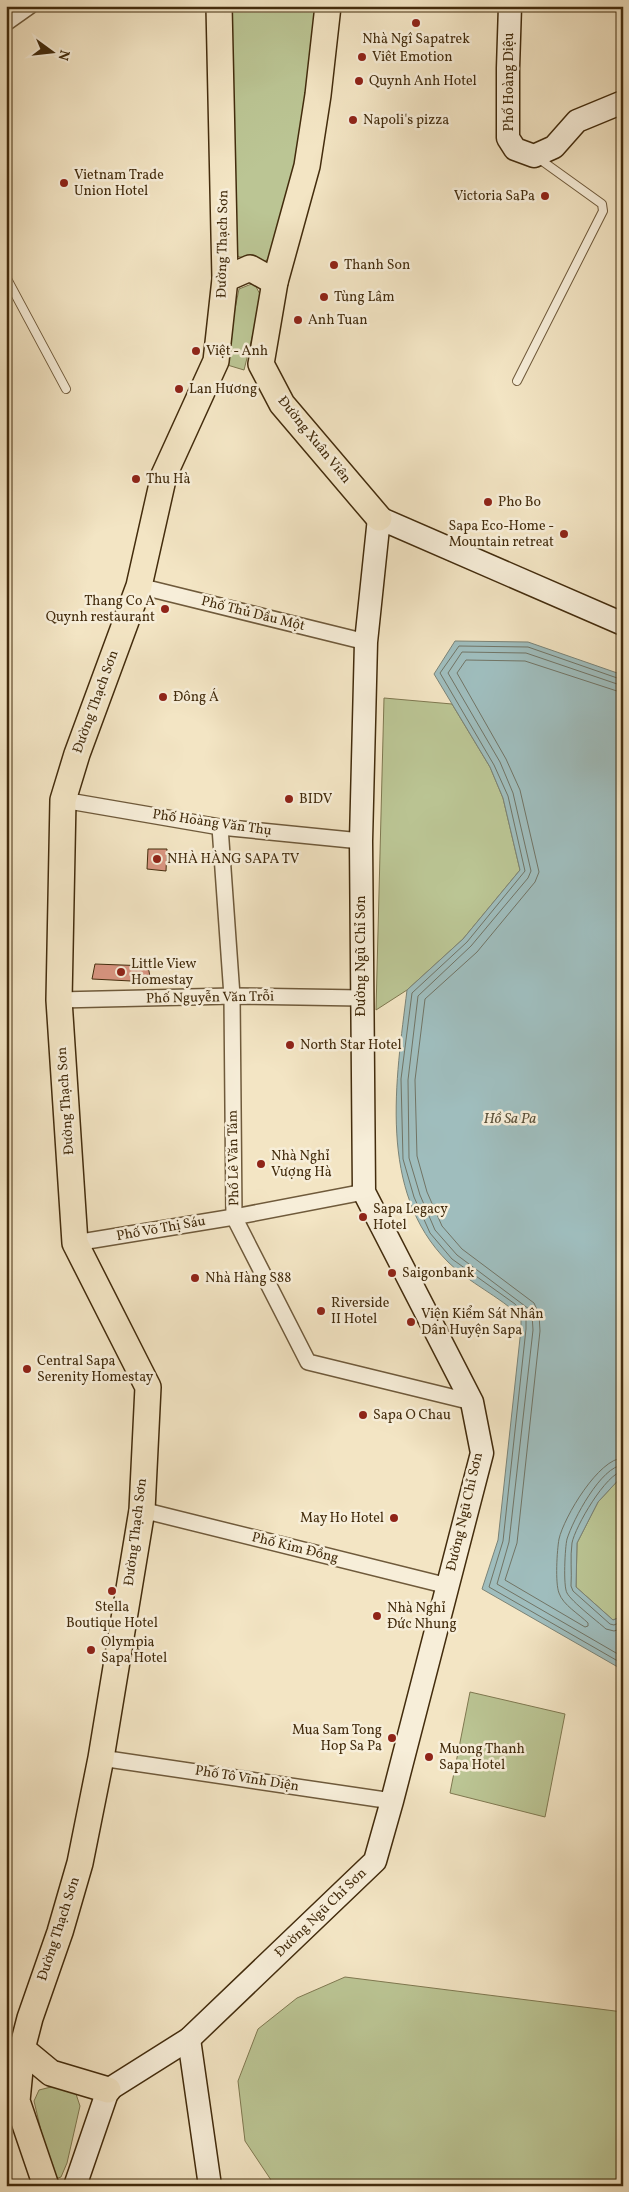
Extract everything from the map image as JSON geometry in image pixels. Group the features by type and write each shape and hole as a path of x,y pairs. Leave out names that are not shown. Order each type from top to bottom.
{"main road":[{"name":"Đường Thạch Sơn","path":"46,2186 17,2101 22,2049 30,2018 60,1932 80,1863 101,1758 142,1510 148,1387 75,1244 59,1000 63,800 76,754 139,586 164,475 216,361 224,279 219,6"},
{"name":"Đường Xuân Viên","path":"328,6 318,95 307,166 275,282 261,364 282,404 379,518 623,624"},
{"name":"Phố Hoàng Diệu","path":"510,6 508,138 515,149 534,156"},
{"path":"534,156 554,147 577,121 623,102"},
{"path":"224,279 250,268 275,282"},
{"name":"Đường Ngũ Chỉ Sơn","path":"108,2090 189,2039 375,1861 482,1453 472,1402 364,1192 361,841 366,642 379,518"},
{"path":"189,2039 210,2186"},
{"path":"22,2049 51,2073 108,2090 75,2186"}],"street":[{"path":"6,23 30,6"},
{"name":"Phố Thủ Dầu Một","path":"139,586 366,642"},
{"name":"Phố Hoàng Văn Thụ","path":"63,800 220,827 361,841"},
{"name":"Phố Lê Văn Tám","path":"220,827 232,996 234,1217 308,1362 472,1402"},
{"name":"Phố Nguyễn Văn Trỗi","path":"59,1000 232,996 361,998"},
{"name":"Phố Võ Thị Sáu","path":"75,1244 234,1217 364,1192"},
{"name":"Phố Kim Đồng","path":"142,1510 448,1586"},
{"name":"Phố Tô Vĩnh Diện","path":"101,1758 392,1801"}],"lane":[{"path":"517,381 603,211 602,204 534,156"},
{"path":"6,277 66,389"}],"green space":[{"path":"225,6 320,6 297,172 275,247 266,261 251,260 237,256"},
{"path":"254,283 262,298 244,370 224,364 239,289"},
{"path":"384,698 452,704 490,767 503,798 520,870 463,939 407,990 376,1010"},
{"path":"623,1475 623,1616 613,1620 576,1587 577,1543 598,1502"},
{"path":"470,1692 565,1714 545,1817 450,1793"},
{"path":"345,1977 623,2012 623,2186 275,2186 245,2141 238,2081 258,2029 297,1998"},
{"path":"59,2085 76,2094 80,2106 67,2163 61,2177 55,2179 50,2169 34,2101 39,2090"}],"water":[{"name":"Hồ Sa Pa","path":"455,641 528,642 623,675 623,1475 598,1502 577,1543 576,1587 613,1620 623,1616 623,1670 482,1589 498,1540 521,1317 503,1302 456,1270 425,1234 410,1202 401,1168 397,1133 396,1097 407,990 463,939 520,870 503,798 490,767 434,674"}],"building":[{"name":"NHÀ HÀNG SAPA TV","path":"148,849 167,849 166,871 147,869"},
{"name":"Little View Homestay","path":"95,964 148,966 151,982 92,979"}],"place":[{"name":"Nhà Ngî Sapatrek","path":"416,23"},
{"name":"Viêt Emotion","path":"362,57"},
{"name":"Quynh Anh Hotel","path":"359,81"},
{"name":"Napoli's pizza","path":"353,120"},
{"name":"Vietnam Trade Union Hotel","path":"64,183"},
{"name":"Victoria SaPa","path":"545,196"},
{"name":"Thanh Son","path":"334,265"},
{"name":"Tùng Lâm","path":"324,297"},
{"name":"Anh Tuan","path":"298,320"},
{"name":"Việt - Anh","path":"196,351"},
{"name":"Lan Hương","path":"179,389"},
{"name":"Thu Hà","path":"136,479"},
{"name":"Pho Bo","path":"488,502"},
{"name":"Sapa Eco-Home - Mountain retreat","path":"564,534"},
{"name":"Thang Co A Quynh restaurant","path":"165,609"},
{"name":"Đông Á","path":"163,697"},
{"name":"BIDV","path":"289,799"},
{"name":"NHÀ HÀNG SAPA TV","path":"157,859"},
{"name":"Little View Homestay","path":"121,972"},
{"name":"North Star Hotel","path":"290,1045"},
{"name":"Nhà Nghỉ Vượng Hà","path":"261,1164"},
{"name":"Sapa Legacy Hotel","path":"363,1217"},
{"name":"Saigonbank","path":"392,1273"},
{"name":"Nhà Hàng S88","path":"195,1278"},
{"name":"Riverside II Hotel","path":"321,1311"},
{"name":"Viện Kiểm Sát Nhân Dân Huyện Sapa","path":"411,1322"},
{"name":"Central Sapa Serenity Homestay","path":"27,1369"},
{"name":"Sapa O Chau","path":"363,1415"},
{"name":"May Ho Hotel","path":"394,1518"},
{"name":"Stella Boutique Hotel","path":"112,1591"},
{"name":"Nhà Nghỉ Đức Nhung","path":"377,1616"},
{"name":"Olympia Sapa Hotel","path":"91,1650"},
{"name":"Mua Sam Tong Hop Sa Pa","path":"392,1738"},
{"name":"Muong Thanh Sapa Hotel","path":"429,1757"}]}
